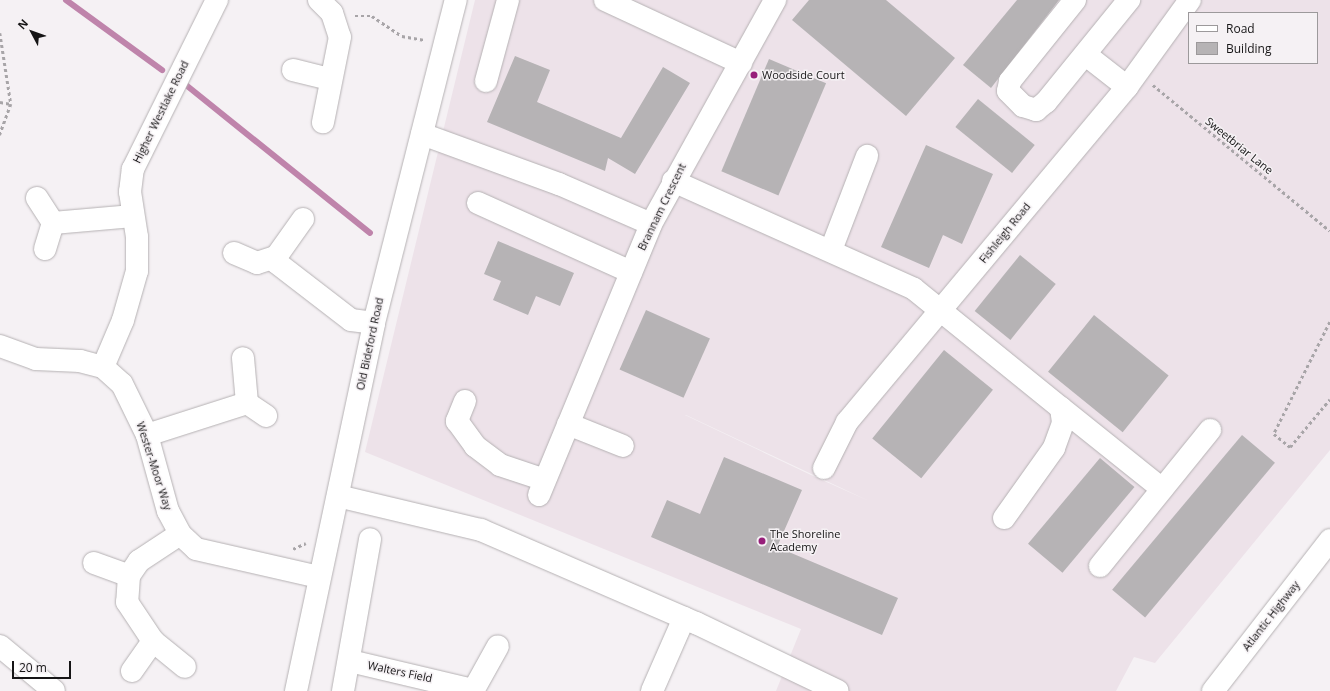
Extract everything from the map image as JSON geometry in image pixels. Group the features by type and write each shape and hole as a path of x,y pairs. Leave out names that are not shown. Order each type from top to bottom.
{"main road":[{"name":"Higher Westlake Road","path":"103,367 123,320 137,271 130,192 133,169 217,0"},
{"path":"319,0 335,22 340,37 330,79 323,122"},
{"name":"Old Bideford Road","path":"296,691 374,323 456,0"},
{"path":"486,81 508,0"},
{"path":"605,0 741,63"},
{"name":"Brannam Crescent","path":"465,401 457,421 475,446 500,465 542,487 651,224 673,181 741,63 775,0"},
{"path":"1075,0 1010,80 1008,91 1023,106 1036,110 1086,55 1128,0"},
{"name":"Fishleigh Road","path":"824,468 847,422 1133,80 1190,0"},
{"path":"1086,55 1133,80"},
{"path":"293,70 330,79"},
{"path":"422,134 559,184 651,224"},
{"path":"831,250 867,156"},
{"path":"673,181 831,250 914,289 1162,489"},
{"path":"37,198 53,222"},
{"path":"478,203 630,272"},
{"path":"53,222 133,216"},
{"path":"234,253 257,263 276,257 303,219"},
{"path":"45,249 53,222"},
{"path":"276,257 277,263 351,320 374,323"},
{"name":"Wester-Moor Way","path":"0,346 36,359 80,360 103,367 122,384 147,436 168,512 180,534 196,549 319,577"},
{"path":"243,358 247,403"},
{"path":"247,403 266,416"},
{"path":"147,436 247,403"},
{"path":"1004,518 1054,448 1063,423 1061,408"},
{"path":"568,424 623,446"},
{"path":"1100,566 1210,430"},
{"path":"338,496 481,530 690,621 838,691"},
{"path":"180,534 140,561 129,576 126,602 153,641 185,667"},
{"path":"344,691 370,539"},
{"name":"Atlantic Highway","path":"1213,691 1330,540"},
{"path":"94,563 129,576"},
{"path":"652,691 690,621"},
{"path":"666,691 690,621"},
{"path":"132,671 153,641"},
{"name":"Walters Field","path":"350,661 473,690 498,646"},
{"path":"1,649 54,691"}],"path":[{"path":"335,22 360,15 372,16 402,36 427,40 447,38"},
{"path":"0,33 11,104 0,135"},
{"name":"Sweetbriar Lane","path":"1133,80 1330,231"},
{"path":"0,102 11,104"},
{"path":"1330,322 1274,434 1290,447 1330,399"}],"shaded area":[{"path":"475,0 1330,0 1330,450 1155,663 1134,657 1116,691 776,691 801,629 365,452","holes":["686,415 869,501 811,475"]}],"building":[{"path":"809,0 886,0 955,58 906,116 792,20"},
{"path":"1017,0 1059,0 991,88 963,65"},
{"path":"515,56 550,70 537,102 621,138 663,67 690,83 635,174 608,158 605,171 487,122"},
{"path":"769,59 826,83 778,196 721,171"},
{"path":"978,99 1035,145 1012,173 955,127"},
{"path":"926,145 993,174 962,244 943,235 929,268 881,247"},
{"path":"498,241 574,273 560,306 536,296 528,315 493,300 501,281 484,274"},
{"path":"1020,255 1056,284 1010,340 975,311"},
{"path":"646,310 710,338 684,398 620,369"},
{"path":"1094,315 1169,375 1123,432 1048,372"},
{"path":"944,350 993,390 921,478 872,439"},
{"path":"1242,435 1275,463 1145,617 1112,590"},
{"path":"724,457 802,490 777,547 898,598 882,635 651,537 667,500 700,514"},
{"path":"1100,458 1134,487 1062,573 1028,544"}],"waterway":[{"path":"66,0 162,70"},
{"path":"186,85 370,233"}],"place":[{"name":"Woodside Court","path":"754,75"},
{"name":"The Shoreline Academy","path":"762,541"}]}
